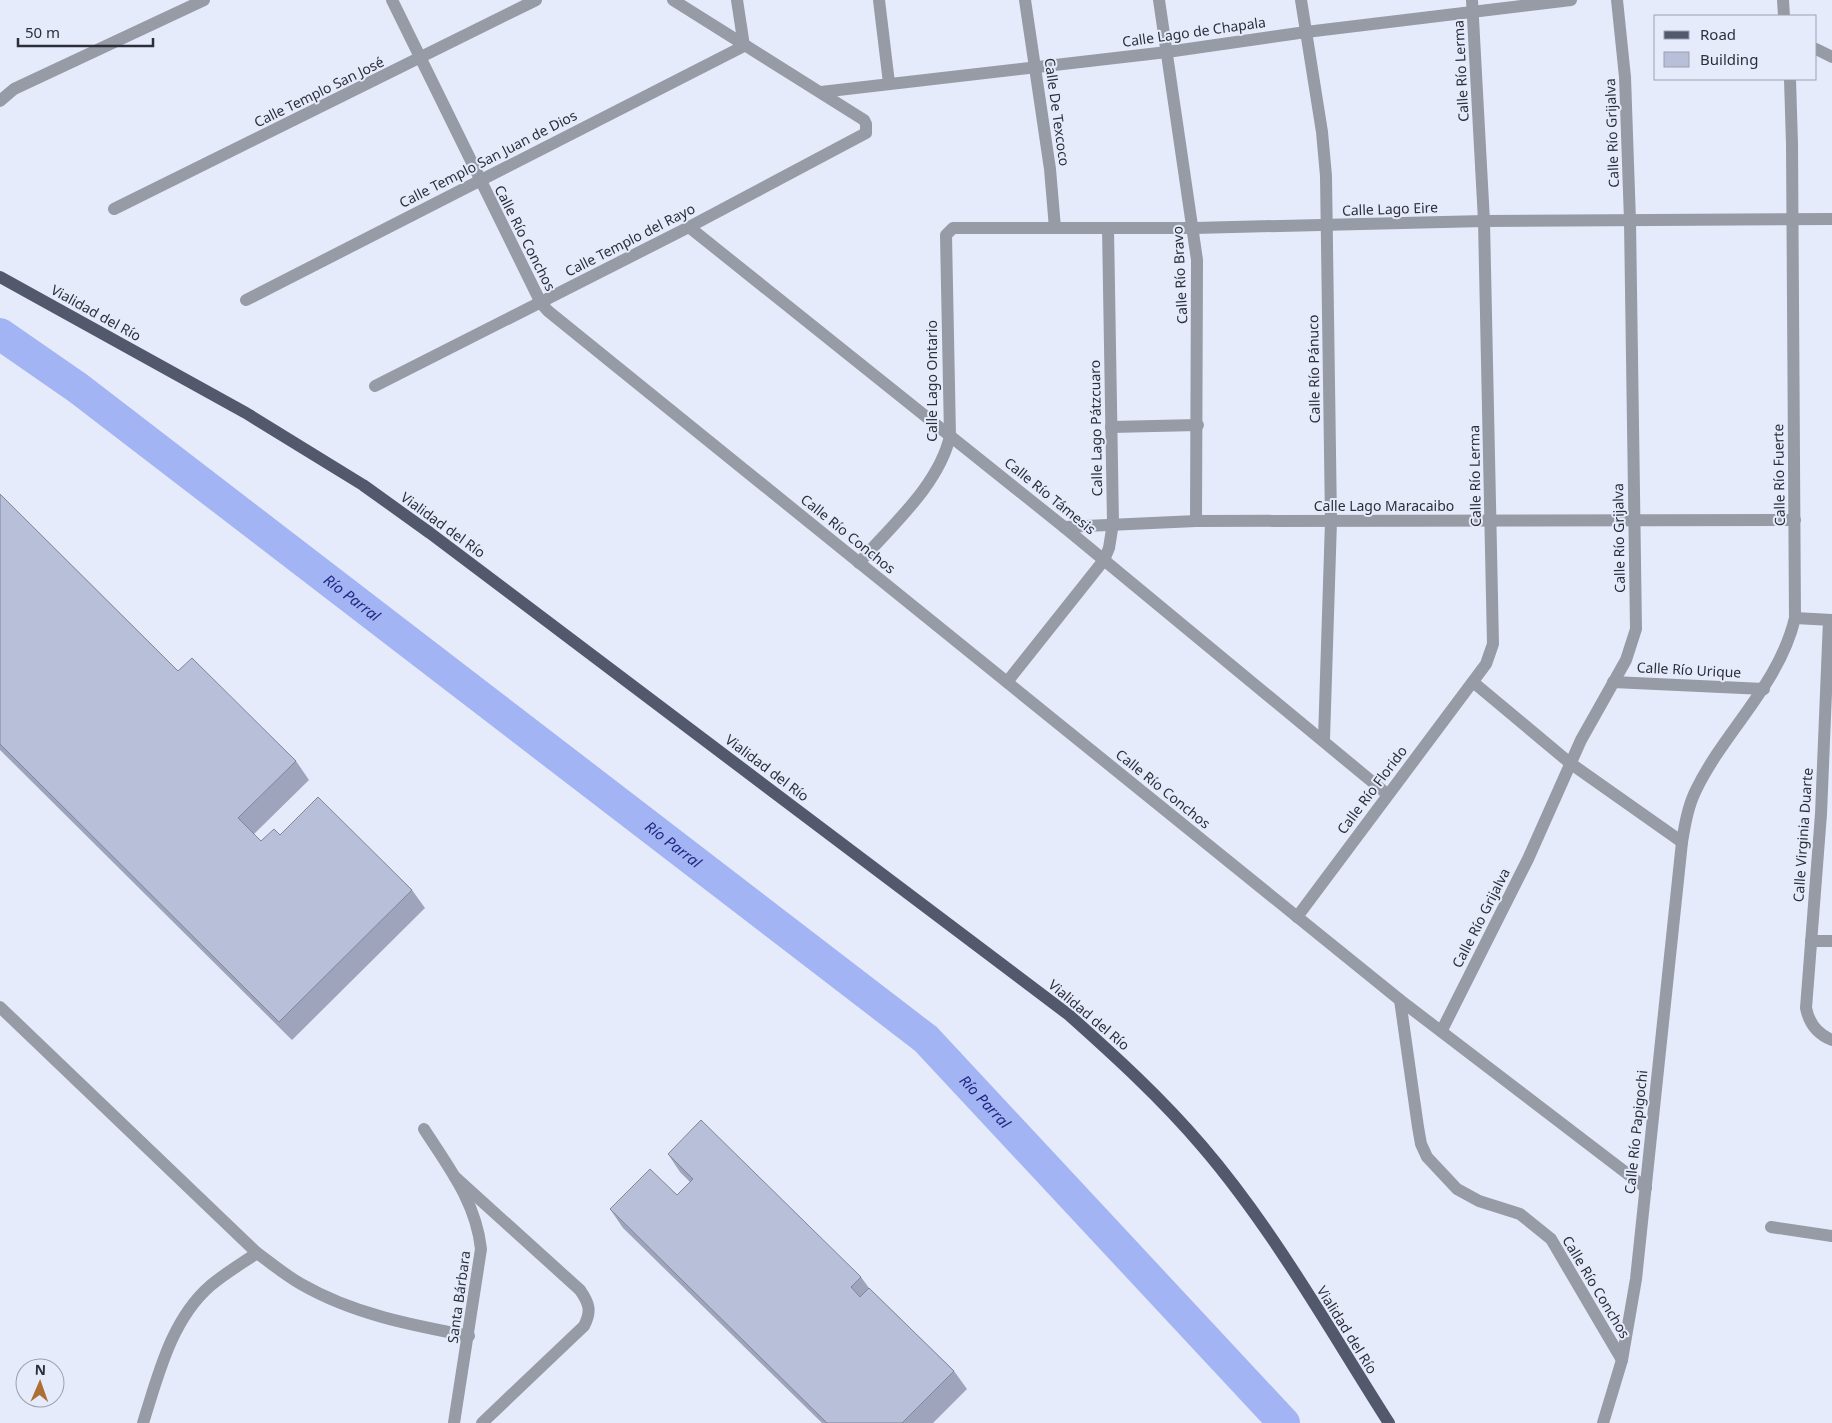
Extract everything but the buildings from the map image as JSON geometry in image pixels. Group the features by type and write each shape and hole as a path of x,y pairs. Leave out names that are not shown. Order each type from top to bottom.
{"main road":[{"name":"Vialidad del Río","path":"0,277 246,413 363,485 438,539 1069,1015 1156,1096 1202,1146 1239,1193 1278,1248 1389,1423"}],"street":[{"path":"0,101 14,89 204,0"},
{"name":"Calle Río Conchos","path":"392,0 479,180 541,303 548,312 1400,1000 1442,1030 1646,1188"},
{"name":"Calle Templo San José","path":"114,209 536,0"},
{"path":"673,0 744,46 821,92"},
{"path":"737,0 744,46"},
{"path":"879,0 889,84"},
{"name":"Calle De Texcoco","path":"1025,0 1050,169 1055,228"},
{"name":"Calle Río Bravo","path":"1160,0 1166,52 1194,228 1197,270 1198,425 1196,521"},
{"name":"Calle Río Pánuco","path":"1301,0 1322,132 1327,226 1331,521 1324,739"},
{"name":"Calle Lago de Chapala","path":"821,92 1166,52 1472,5 1571,0"},
{"name":"Calle Río Grijalva","path":"1442,1030 1528,860 1570,763 1632,647 1636,629 1630,220 1625,77 1617,0"},
{"path":"1783,0 1784,15"},
{"name":"Calle Río Lerma","path":"1472,5 1484,221 1493,644 1486,664 1472,682"},
{"name":"Calle Templo San Juan de Dios","path":"246,300 744,46"},
{"path":"1817,50 1832,57"},
{"name":"Calle Río Fuerte","path":"1682,842 1687,816 1696,791 1722,748 1764,689 1790,638 1795,618 1790,80"},
{"name":"Calle Templo del Rayo","path":"375,386 541,303 864,135 867,130 864,120 821,92"},
{"name":"Calle Lago Eire","path":"949,230 958,228 1327,226 1484,221 1832,219"},
{"name":"Calle Río Támesis","path":"689,227 1064,527 1324,739 1387,794"},
{"name":"Calle Lago Pátzcuaro","path":"1008,682 1104,560 1109,548 1113,523 1108,228"},
{"name":"Calle Lago Ontario","path":"859,562 926,486 940,466 950,436 946,235 949,230"},
{"path":"1111,427 1198,425"},
{"name":"Calle Lago Maracaibo","path":"1064,527 1113,523 1196,521 1794,520"},
{"path":"1795,618 1830,620"},
{"name":"Calle Virginia Duarte","path":"1830,620 1826,814 1811,941 1806,1008 1808,1016 1820,1034 1832,1040"},
{"path":"1472,682 1570,763 1682,842"},
{"name":"Calle Río Florido","path":"1297,917 1472,682"},
{"name":"Calle Río Urique","path":"1613,682 1764,689"},
{"name":"Calle Río Papigochi","path":"1604,1423 1622,1360 1636,1279 1682,842"},
{"path":"1811,941 1832,941"},
{"name":"Calle Río Conchos","path":"1400,1000 1418,1127 1421,1144 1427,1157 1457,1189 1479,1201 1520,1214 1551,1239 1622,1360"},
{"path":"0,1008 257,1253 300,1284 352,1309 398,1322 469,1336"},
{"name":"Santa Bárbara","path":"424,1129 455,1177 472,1208 479,1230 481,1249 454,1423"},
{"path":"455,1177 580,1290 590,1309 589,1317 584,1326 482,1423"},
{"path":"1772,1227 1832,1236"},
{"path":"143,1423 166,1352 186,1313 209,1287 257,1253"}],"waterway":[{"name":"Río Parral","path":"0,334 78,388 926,1039 1284,1423"}]}
